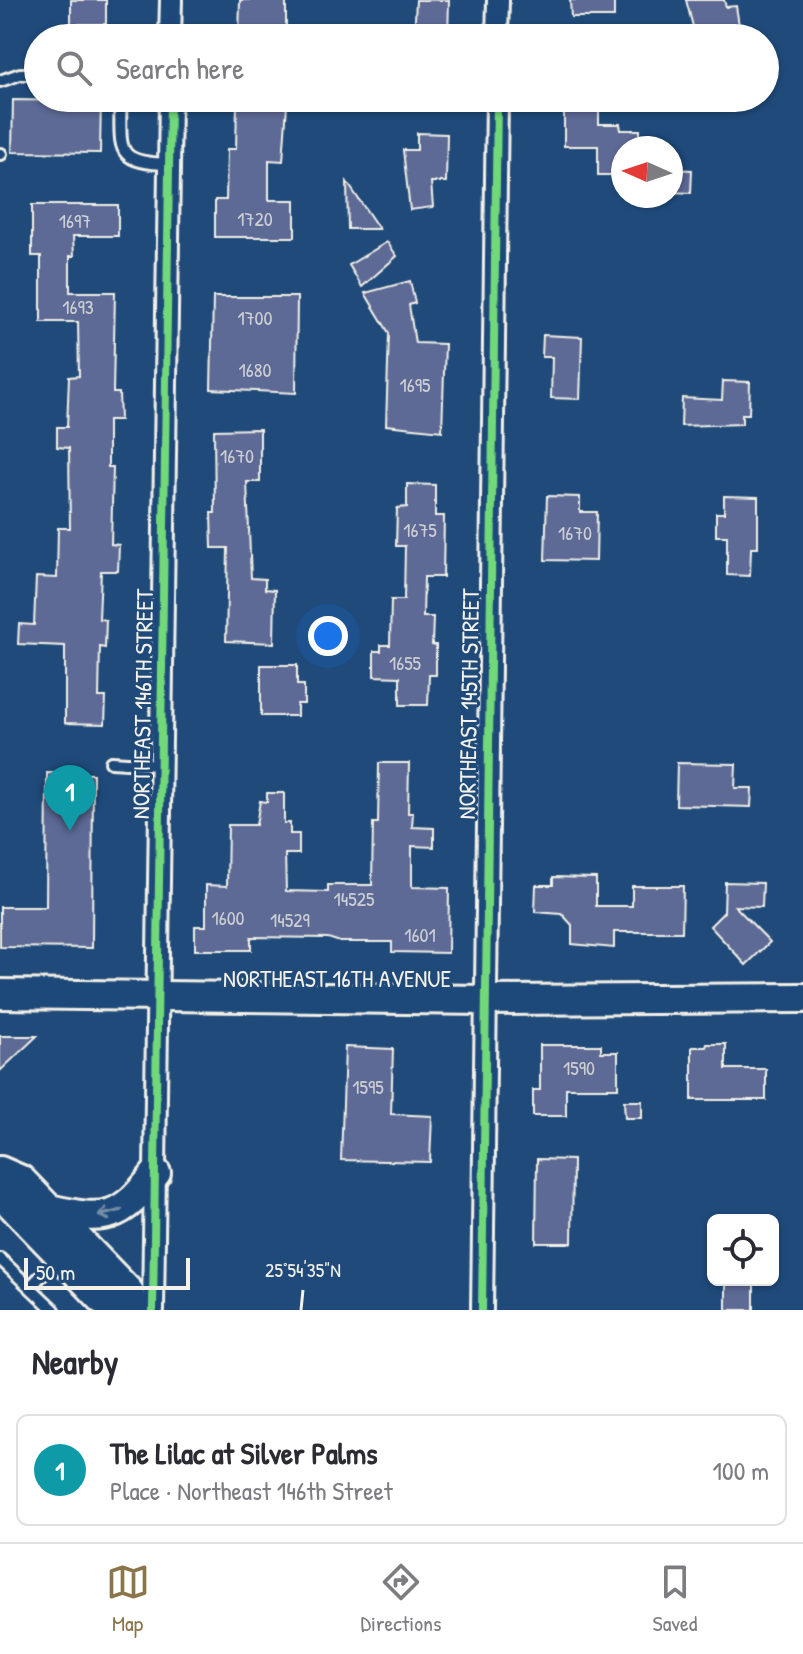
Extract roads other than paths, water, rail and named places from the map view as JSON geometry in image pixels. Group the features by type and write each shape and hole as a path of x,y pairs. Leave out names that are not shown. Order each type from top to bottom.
{"street":[{"path":"170,24 171,0"},
{"path":"497,24 498,0"},
{"name":"NORTHEAST 146TH STREET","path":"153,1310 160,998 170,112"},
{"name":"NORTHEAST 145TH STREET","path":"482,1310 497,112"},
{"name":"NORTHEAST 16TH AVENUE","path":"0,994 485,1000 803,998"},
{"path":"0,1171 21,1180 129,1292 132,1310"},
{"path":"48,1209 87,1218 111,1215 136,1199 156,1173"},
{"path":"0,1181 4,1197 112,1309 119,1310"}],"lane":[{"path":"0,81 24,74"},
{"path":"121,112 122,149 129,159 139,163 170,164"},
{"path":"111,762 162,765"},
{"path":"30,1287 60,1257"},
{"path":"0,1259 54,1310"},
{"path":"35,1310 45,1301"}],"place":[{"name":"The Lilac at Silver Palms","path":"70,831"}]}
